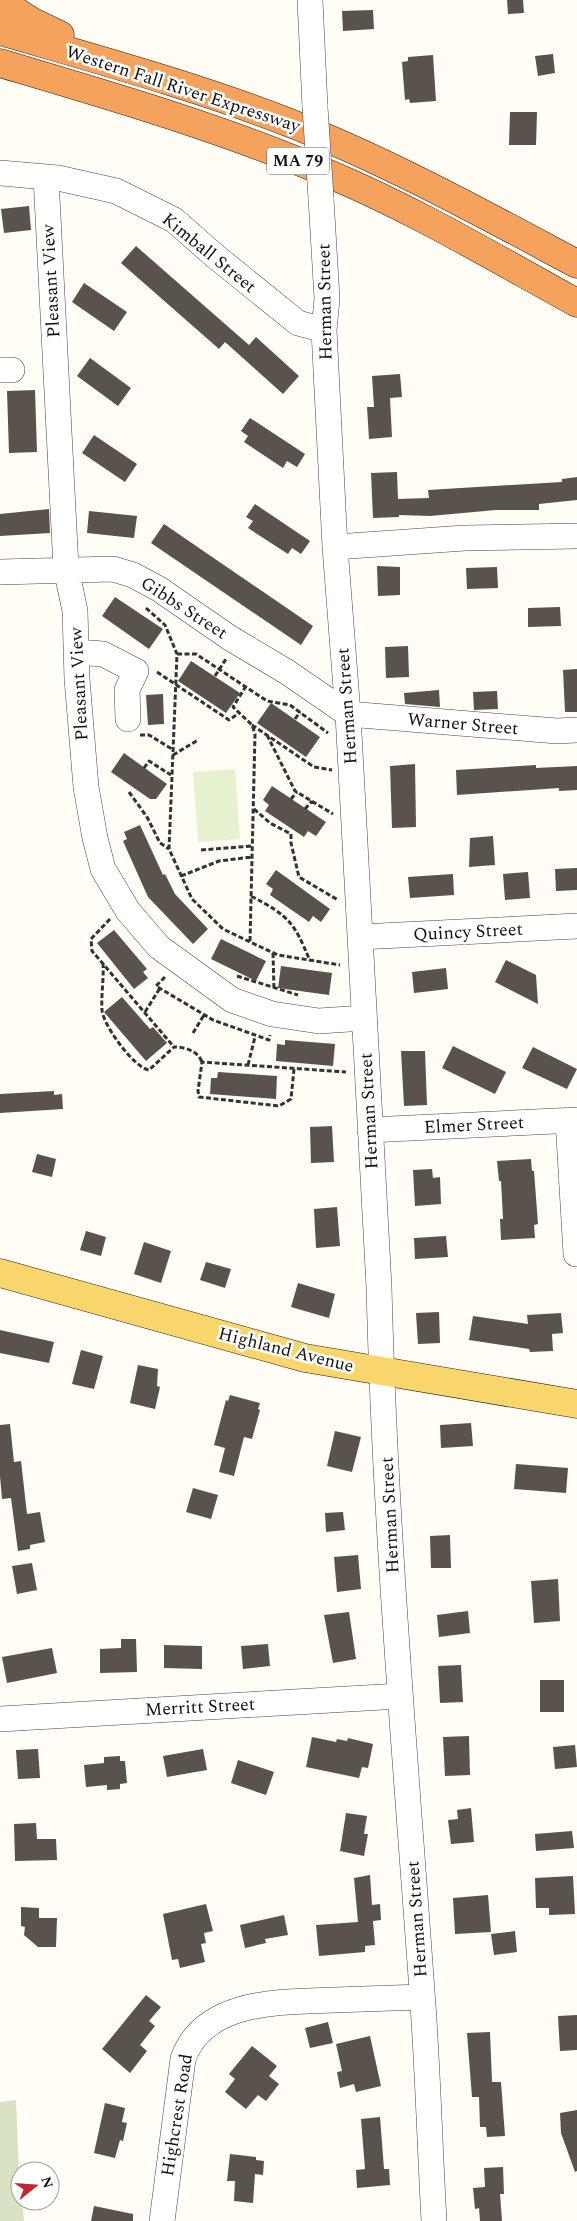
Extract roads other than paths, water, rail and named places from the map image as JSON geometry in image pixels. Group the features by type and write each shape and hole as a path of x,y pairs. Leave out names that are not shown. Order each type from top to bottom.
{"highway":[{"path":"0,1 49,30 175,84"},
{"name":"Western Fall River Expressway","path":"0,31 175,84 266,114 326,138 442,194 577,264"},
{"name":"Western Fall River Expressway","path":"0,64 204,125 331,174 419,216 577,303"}],"main road":[{"name":"Highland Avenue","path":"0,1273 305,1358 577,1404"}],"street":[{"name":"Herman Street","path":"310,0 327,299 324,330 342,724 360,937 381,1372 400,1696 422,1997 434,2221"},
{"name":"Kimball Street","path":"0,173 46,177 116,191 174,220 298,323 324,330"},
{"name":"Pleasant View","path":"46,177 66,568 75,610 76,652 86,787 95,838 103,869 128,911 159,947 232,1000 272,1014 319,1021 364,1018"},
{"path":"335,547 465,538 577,536"},
{"name":"Gibbs Street","path":"0,572 66,568 113,569 133,575 159,589 342,724"},
{"path":"76,652 103,654 136,671 127,690 132,727"},
{"name":"Warner Street","path":"342,724 557,732 577,730"},
{"name":"Quincy Street","path":"360,937 577,926"},
{"path":"572,1120 576,1254"},
{"name":"Elmer Street","path":"370,1130 572,1120"},
{"name":"Merritt Street","path":"0,1719 400,1696"},
{"name":"Highcrest Road","path":"162,2221 183,2059 187,2048 201,2032 230,2014 262,2004 422,1997"}]}
